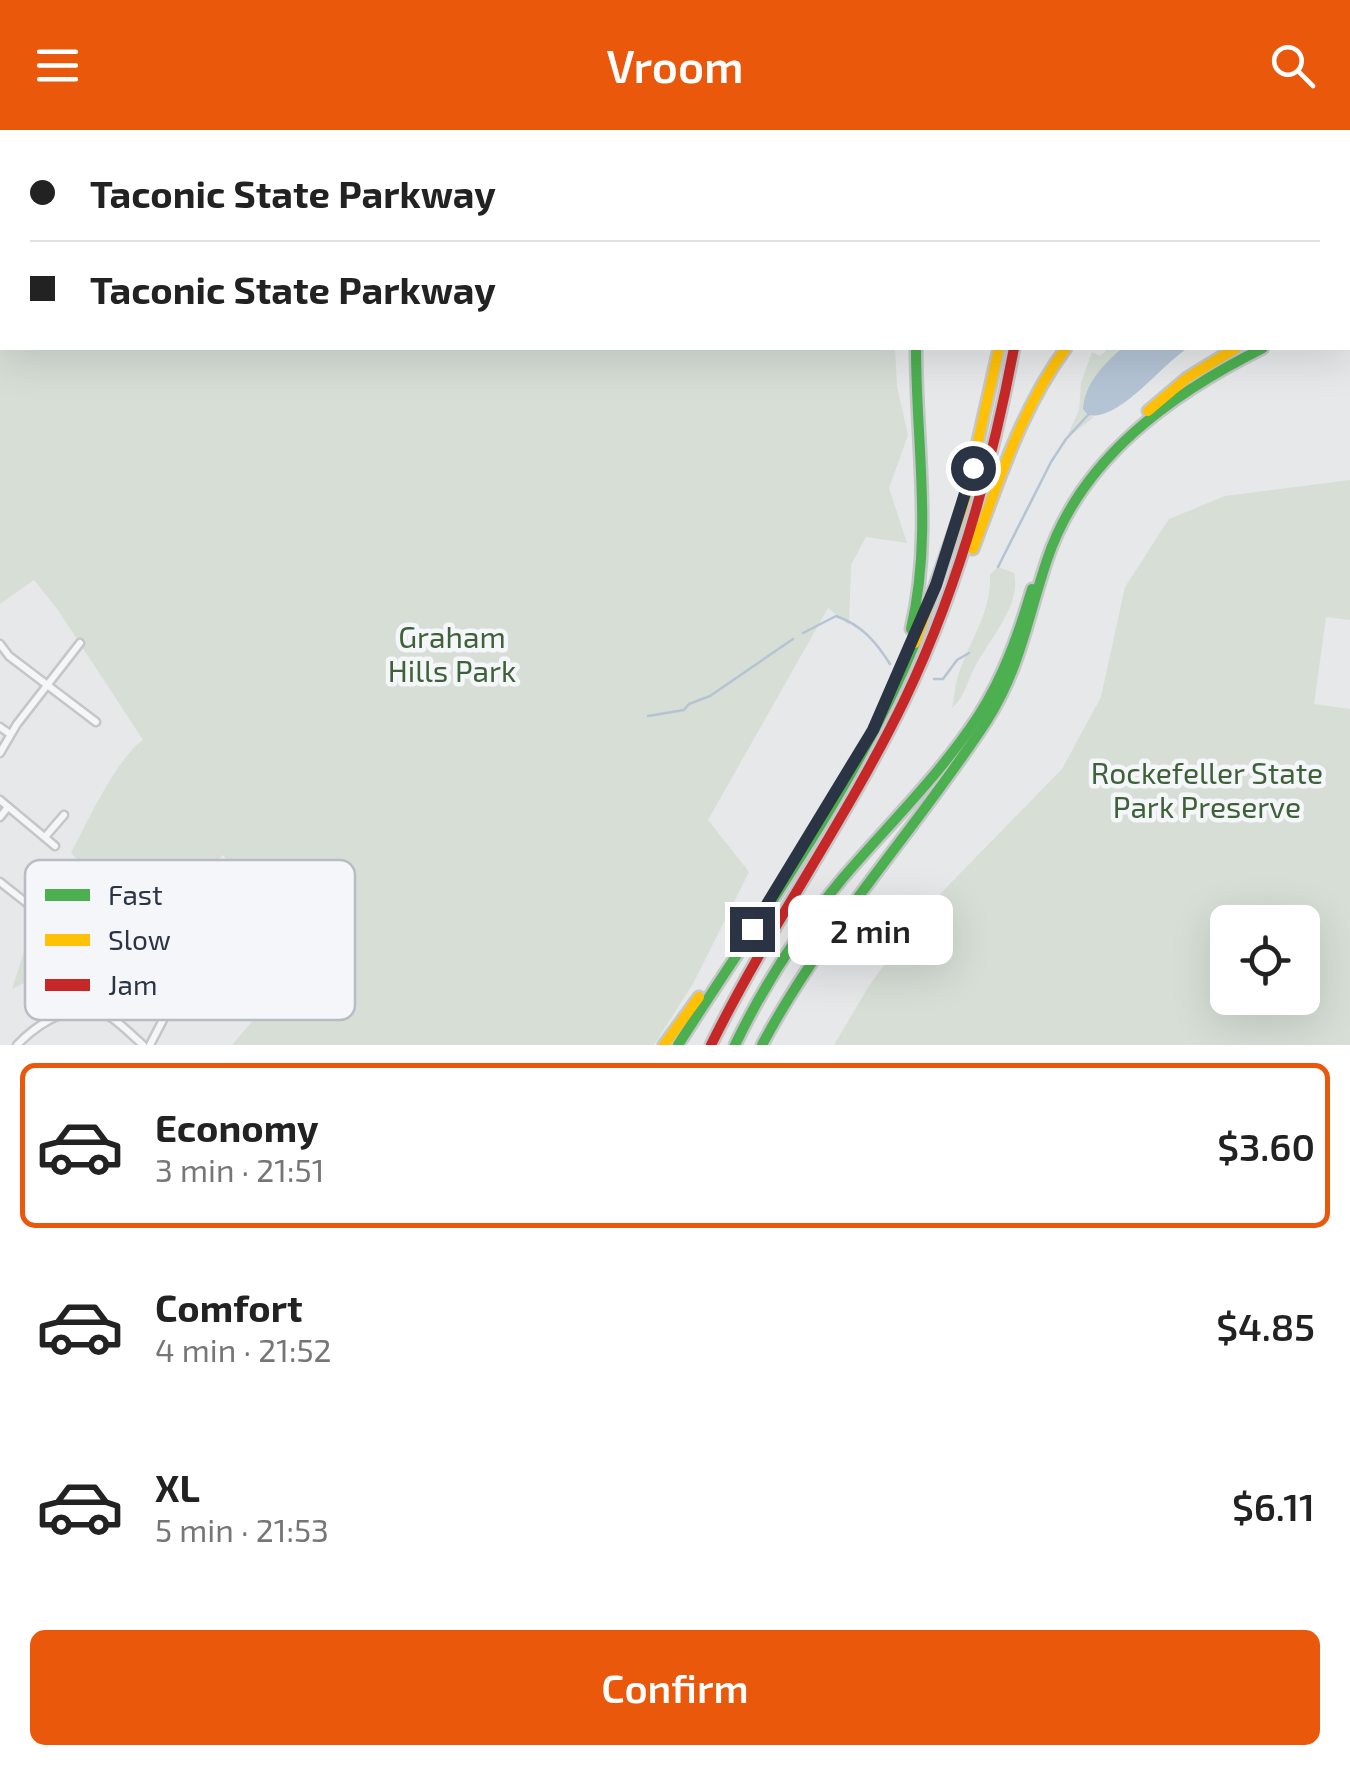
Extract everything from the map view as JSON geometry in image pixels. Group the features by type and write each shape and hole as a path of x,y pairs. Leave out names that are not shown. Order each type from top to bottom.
{"main road":[{"path":"893,688 917,608 923,570 916,350"},
{"path":"678,1045 858,757 893,688 926,613 956,527 978,449 998,350"},
{"path":"711,1045 758,954 875,757 920,668 944,609 982,492 1014,350"},
{"path":"944,609 966,567 1031,402 1065,350"},
{"path":"735,1045 766,985 816,912 944,764 982,714 1018,638 1047,540 1076,487 1103,454 1163,398 1233,350"},
{"path":"762,1045 818,948 996,705 1022,649 1054,540 1086,484 1176,397 1260,350"},
{"path":"664,1045 740,937 752,929"}],"street":[{"path":"0,753 10,734 80,643"},
{"path":"0,644 9,656 96,722"},
{"path":"0,727 10,734"},
{"path":"0,800 55,846"},
{"path":"0,817 8,807"},
{"path":"45,837 64,815"},
{"path":"0,882 25,902"},
{"path":"17,1045 48,1020"},
{"path":"114,1020 146,1045 160,1020"}],"green space":[{"name":"Graham Hills Park","path":"0,350 895,350 897,386 908,435 889,488 907,543 866,537 851,565 849,625 828,608 708,820 749,872 694,982 654,1045 232,1045 253,1020 355,1020 355,860 227,860 223,855 218,860 78,860 71,853 94,809 123,761 143,740 34,580 0,604"},
{"path":"1107,350 1120,350 1097,374 1088,415 1094,417 1066,439 1079,410 1081,383 1092,352 1100,356"},
{"name":"Rockefeller State Park Preserve","path":"1350,480 1350,620 1326,617 1314,704 1350,709 1350,1045 834,1045 904,937 943,891 1062,769 1101,697 1125,587 1169,519 1225,496"},
{"path":"998,567 1014,573 1013,597 1003,622 952,708 958,676 987,602 990,575"},
{"name":"Graham Hills Park","path":"25,949 25,982 12,989"}],"water":[{"path":"1120,350 1186,350 1113,410 1088,415 1083,409 1084,400 1102,368"}],"waterway":[{"path":"998,567 1051,462 1088,415"},
{"path":"803,633 836,616 868,635 890,664"},
{"path":"648,716 684,710 793,639"},
{"path":"934,679 943,679 957,660 969,653"}],"traffic: fast":[{"path":"911,629 918,594 922,524 916,350"},
{"path":"762,1045 841,920 958,763 998,702 1015,662 1047,560 1062,523 1082,490 1106,460 1163,408 1259,350"},
{"path":"735,1045 770,980 811,918 931,779 979,715 1010,654 1032,589"},
{"path":"678,1045 836,799 915,643"}],"traffic: slow":[{"path":"915,643 964,503 999,350"},
{"path":"973,549 1024,420 1065,350"},
{"path":"1148,411 1187,378 1233,350"},
{"path":"664,1045 699,997"}],"traffic: jam":[{"path":"711,1045 881,745 923,659 971,528 1014,350"}],"route":[{"path":"752,929 873,730 936,585 973,468"}]}
